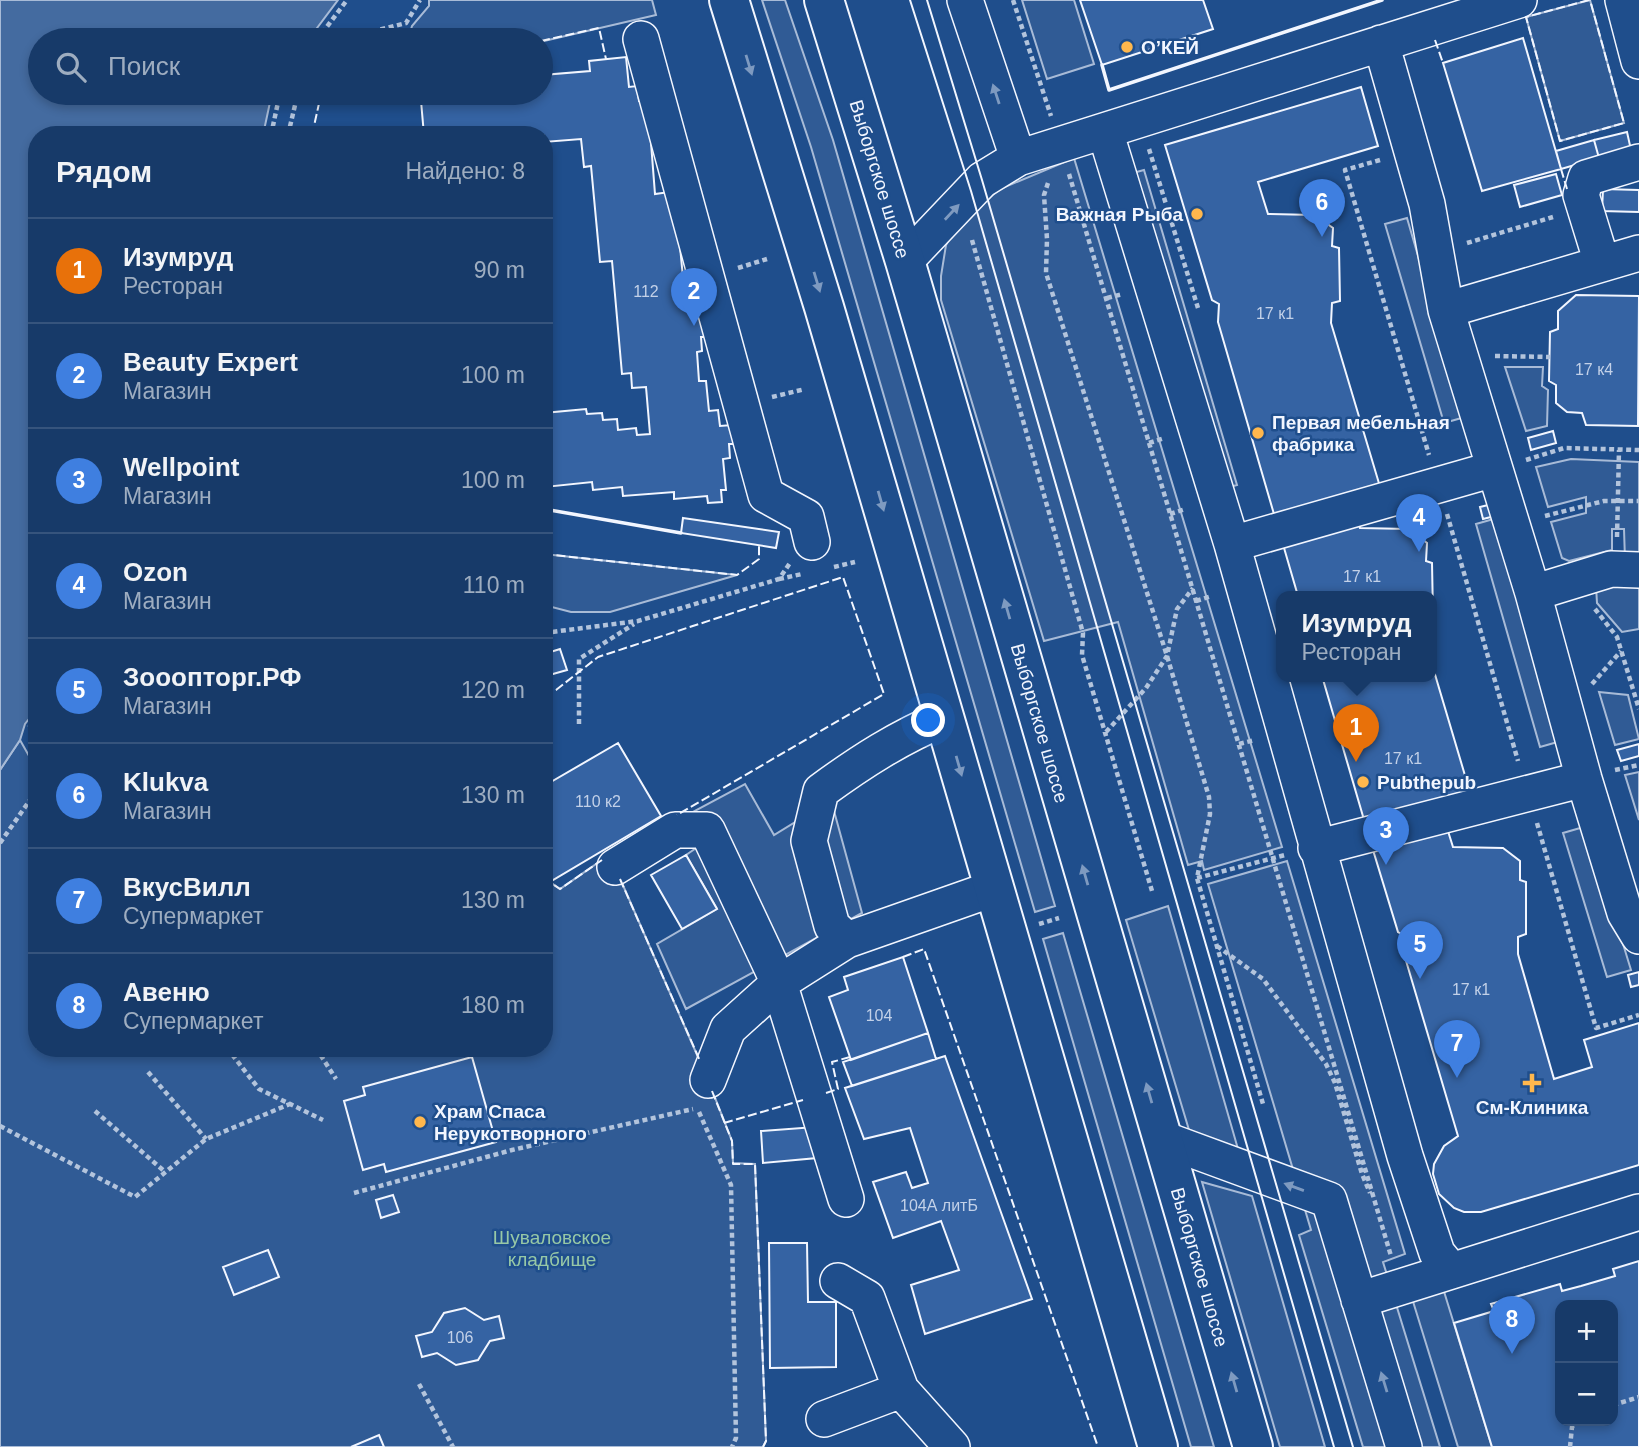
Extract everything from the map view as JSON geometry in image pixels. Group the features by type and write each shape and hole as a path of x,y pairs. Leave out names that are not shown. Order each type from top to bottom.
{"main road":[{"path":"729,0 824,307 1157,1447"},
{"name":"Выборгское шоссе","path":"824,0 905,261 1253,1447"}],"street":[{"path":"965,0 1018,158"},
{"path":"905,261 982,180 1018,158 1519,0"},
{"path":"1623,0 1639,61"},
{"path":"641,38 766,495 806,517 804,548"},
{"path":"1381,43 1427,204 1446,310 1511,470 1533,593 1584,779 1634,920"},
{"path":"1105,131 1232,544 1316,848 1430,1235 1437,1253 1451,1270"},
{"path":"1602,263 1581,195 1586,178 1639,162"},
{"path":"1446,310 1639,253"},
{"path":"1232,544 1438,485 1511,470"},
{"path":"1533,593 1611,569 1639,570"},
{"path":"847,940 832,926 809,841 821,791 906,734 944,718"},
{"path":"1316,848 1584,779"},
{"path":"615,867 675,830 707,830 779,983 846,1199"},
{"path":"702,1094 728,1029 779,983 847,940 995,888"},
{"path":"1163,1139 1329,1200 1404,1447"},
{"path":"1359,1300 1639,1212"},
{"path":"838,1281 867,1298 901,1390 952,1447"},
{"path":"824,1419 901,1390"}],"path":[{"path":"326,28 347,0"},
{"path":"386,28 405,23 420,0"},
{"path":"1013,0 1060,146 1401,1287"},
{"path":"273,126 277,105"},
{"path":"290,126 295,105"},
{"path":"1146,140 1199,313"},
{"path":"1060,146 1044,195 1046,273 1209,797 1210,814 1197,878 1263,1104"},
{"path":"1391,156 1345,170 1597,1028 1639,1015"},
{"path":"961,202 1083,634 1082,655 1152,891"},
{"path":"1436,252 1553,217"},
{"path":"1495,362 1495,355 1550,357"},
{"path":"1511,470 1523,461 1564,448 1639,450"},
{"path":"1617,541 1619,450"},
{"path":"1541,517 1604,501 1639,501"},
{"path":"553,632 638,621 779,579 804,548"},
{"path":"1572,581 1617,637 1639,709"},
{"path":"1105,733 1146,688 1167,656 1177,609 1193,588"},
{"path":"579,724 579,659 638,621"},
{"path":"0,843 28,803"},
{"path":"1197,878 1316,848"},
{"path":"1038,924 1059,918"},
{"path":"1217,946 1263,979 1326,1064 1335,1083 1362,1174 1379,1215"},
{"path":"235,1057 259,1089 323,1120"},
{"path":"322,1057 336,1079"},
{"path":"148,1072 206,1139"},
{"path":"354,1193 702,1094 731,1185 736,1438 732,1447"},
{"path":"0,1126 135,1197 206,1139 290,1104"},
{"path":"95,1111 164,1171"},
{"path":"419,1384 453,1447"},
{"path":"1618,1403 1639,1397"},
{"path":"1570,1447 1573,1426"}],"shaded area":[{"path":"0,0 338,0 317,28 28,28 28,105 269,105 265,126 28,126 28,720 20,740 0,770"},
{"path":"429,0 652,0 656,15 553,39 553,28 411,28 429,6"},
{"path":"762,0 785,0 833,140 1055,906 1035,912 811,147"},
{"path":"1022,0 1074,0 1094,64 1047,79"},
{"path":"1590,0 1624,123 1560,141 1526,17"},
{"path":"1074,158 1282,847 1204,870 1202,861 1188,865 1118,622 1044,641 941,300 941,276 946,245 958,224 1000,189"},
{"path":"1144,170 1237,485 1222,489 1129,174"},
{"path":"1407,218 1465,417 1444,423 1385,224"},
{"path":"1505,367 1543,367 1542,386 1548,390 1547,426 1526,431"},
{"path":"1571,459 1639,462 1639,556 1625,560 1624,529 1612,529 1612,550 1569,561 1562,558 1551,522 1586,513 1586,497 1548,507 1536,467"},
{"path":"1497,518 1561,741 1540,747 1476,524"},
{"path":"553,555 737,575 610,612 571,612 553,607"},
{"path":"1639,581 1639,629 1622,632 1597,603 1596,586"},
{"path":"1599,692 1628,695 1639,739 1615,745"},
{"name":"Шуваловское кладбище","path":"20,740 28,754 28,1057 553,1057 553,884 560,889 612,853 615,867 732,1141 733,1163 755,1164 766,1441 763,1447 0,1447 0,770"},
{"path":"1639,772 1639,820 1625,775"},
{"path":"745,784 774,835 831,800 862,913 686,1009 657,944 717,909 686,855 705,842 687,815"},
{"path":"1587,826 1631,970 1607,977 1563,833"},
{"path":"1287,861 1405,1254 1383,1262 1440,1447 1363,1447 1299,1235 1311,1230 1208,884"},
{"path":"1168,906 1238,1149 1189,1130 1126,920"},
{"path":"1063,933 1214,1447 1191,1447 1043,939"},
{"path":"1202,1182 1252,1196 1325,1447 1280,1447"},
{"path":"1442,1285 1492,1447 1458,1447 1411,1295"}],"building":[{"name":"О’КЕЙ","path":"1080,0 1203,0 1213,29 1102,65"},
{"path":"1523,38 1561,169 1482,191 1443,63"},
{"path":"626,57 629,87 637,86 639,101 651,100 649,117 655,194 669,192 678,225 683,278 677,278 679,305 689,304 690,316 703,315 705,337 701,337 702,351 697,352 699,381 706,381 709,411 718,410 720,426 732,425 734,444 729,444 730,458 723,459 726,490 721,490 722,502 708,503 707,496 674,499 674,492 623,496 622,487 593,490 592,482 553,486 553,412 586,409 587,414 602,413 603,420 617,419 618,430 636,428 637,435 650,434 646,387 632,388 631,373 622,374 612,261 600,262 591,166 584,167 581,139 553,141 553,126 423,126 421,105 553,105 553,74 590,71 589,61"},
{"path":"1361,87 1378,146 1258,182 1268,214 1315,215 1333,228 1332,246 1339,248 1340,301 1332,303 1331,323 1381,490 1276,521 1218,322 1219,304 1212,300 1165,145"},
{"path":"1627,132 1631,150 1599,158 1594,140"},
{"path":"1594,140 1599,158 1561,169 1556,151"},
{"path":"1556,174 1562,195 1520,207 1514,185"},
{"path":"1603,189 1639,190 1639,212 1602,211"},
{"path":"1576,295 1639,296 1638,426 1586,425 1582,413 1567,412 1556,403 1556,385 1549,381 1550,332 1558,329 1558,311"},
{"path":"1553,431 1556,443 1531,450 1528,438"},
{"path":"1492,504 1495,516 1483,519 1480,507"},
{"path":"683,518 779,532 776,548 681,533"},
{"path":"1357,518 1360,528 1409,529 1427,543 1426,561 1432,563 1433,591 1297,591 1282,541"},
{"path":"560,649 567,670 553,674 553,651"},
{"path":"1437,681 1472,799 1367,830 1324,682"},
{"path":"618,743 661,816 553,880 553,781"},
{"path":"1639,744 1639,756 1621,761 1617,750"},
{"path":"1447,828 1453,847 1503,848 1520,861 1520,880 1526,882 1526,934 1518,937 1518,954 1554,1079 1592,1067 1584,1040 1639,1023 1639,1165 1481,1212 1464,1212 1454,1208 1439,1194 1433,1174 1434,1164 1444,1146 1458,1136 1404,954 1405,936 1398,932 1373,850"},
{"path":"686,855 717,909 682,929 651,875"},
{"path":"903,957 928,1033 851,1060 829,997 848,990 844,977"},
{"path":"1639,972 1639,985 1631,987 1628,975"},
{"path":"928,1033 936,1059 852,1086 843,1062"},
{"path":"945,1056 1032,1299 925,1334 911,1285 959,1270 941,1221 893,1238 873,1182 906,1172 912,1188 928,1183 910,1128 864,1139 845,1088"},
{"name":"Храм Спаса Нерукотворного","path":"472,1057 496,1142 386,1172 384,1164 363,1170 344,1101 365,1095 363,1087"},
{"path":"815,1127 817,1158 763,1163 761,1131"},
{"path":"393,1195 399,1212 381,1218 376,1200"},
{"path":"769,1243 807,1243 808,1302 836,1302 836,1367 770,1368"},
{"path":"268,1250 279,1277 234,1295 223,1267"},
{"path":"1639,1261 1639,1447 1492,1447 1454,1323 1494,1311 1491,1304 1560,1284 1562,1291 1615,1276 1613,1269"},
{"path":"465,1308 484,1320 499,1316 504,1338 490,1341 478,1360 456,1365 437,1353 422,1357 416,1336 432,1332 444,1313"},
{"path":"379,1435 384,1447 351,1447"}],"tram line":[{"path":"910,0 971,191 1334,1447"},
{"path":"927,0 1353,1447"}],"fence":[{"path":"1589,0 1526,17 1560,141 1624,123 1590,0"},
{"path":"553,38 599,28 606,59"},
{"path":"1435,40 1443,63"},
{"path":"314,126 319,105"},
{"path":"1561,169 1567,189"},
{"path":"553,555 737,575 759,559 759,546"},
{"path":"553,691 598,657 843,577 884,694 677,815"},
{"path":"553,884 560,889 602,860"},
{"path":"620,879 700,1061"},
{"path":"903,957 924,949 1098,1447"},
{"path":"826,1093 838,1089 832,1062 850,1057"},
{"path":"712,1091 732,1141 733,1164 755,1164 766,1441 763,1447"},
{"path":"724,1123 803,1100"}],"wall":[{"path":"1102,65 1109,90 1382,0"},
{"path":"553,511 681,533"}],"place":[{"name":"О’КЕЙ","path":"1127,47"},
{"name":"Важная Рыба","path":"1197,214"},
{"name":"Klukva","path":"1322,237"},
{"name":"Beauty Expert","path":"694,326"},
{"name":"Первая мебельная фабрика","path":"1258,433"},
{"name":"Ozon","path":"1419,552"},
{"name":"Изумруд","path":"1356,762"},
{"name":"Pubthepub","path":"1363,782"},
{"name":"Wellpoint","path":"1386,865"},
{"name":"Зооопторг.РФ","path":"1420,979"},
{"name":"ВкусВилл","path":"1457,1078"},
{"name":"См-Клиника","path":"1532,1083"},
{"name":"Храм Спаса Нерукотворного","path":"420,1122"},
{"name":"Авеню","path":"1512,1354"}]}
